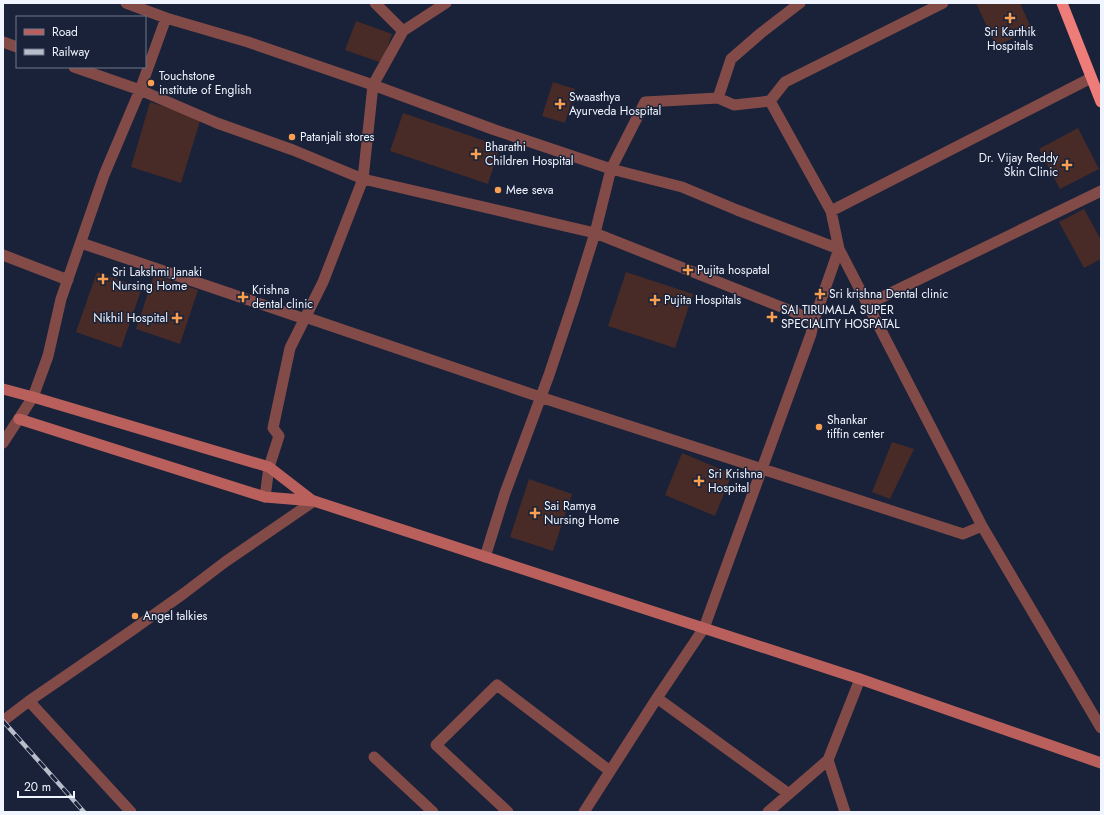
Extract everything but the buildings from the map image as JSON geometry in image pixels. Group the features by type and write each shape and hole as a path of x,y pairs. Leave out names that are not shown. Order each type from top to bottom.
{"highway":[{"path":"1062,3 1101,102"}],"main road":[{"path":"3,390 33,397 269,467 314,501"},
{"path":"19,419 265,497 314,501 860,679 1101,763"}],"street":[{"path":"126,3 166,18 248,42 373,85 495,130 611,169 682,187 736,210 839,249"},
{"path":"375,3 404,31"},
{"path":"265,497 269,467 279,436 273,428 290,348 323,282 363,179 373,85 404,31 446,3"},
{"path":"718,98 731,59 761,33 800,3"},
{"path":"485,557 505,494 549,375 574,300 595,233 611,169 645,102 718,98 734,105 770,101 785,82 943,3"},
{"path":"3,443 33,397 48,356 68,280 104,175 140,90 166,18"},
{"path":"3,42 16,47"},
{"path":"77,68 140,90 217,123 293,150 363,179 595,233 814,320"},
{"path":"831,211 1092,78"},
{"path":"770,101 831,211 839,249 982,526 1101,728"},
{"path":"868,304 1101,191"},
{"path":"81,243 540,397 963,534 982,526"},
{"path":"584,812 704,628 811,334 814,320 839,249"},
{"path":"3,255 68,280"},
{"path":"3,721 29,701 183,594 225,562 314,501"},
{"path":"768,812 828,760 860,679"},
{"path":"508,812 436,745 497,685 610,771"},
{"path":"657,698 789,794"},
{"path":"29,701 131,812"},
{"path":"374,757 433,812"},
{"path":"828,760 845,812"}],"railway":[{"path":"3,721 84,812"}],"place":[{"name":"Sri Karthik Hospitals","path":"1010,18"},
{"name":"Touchstone institute of English","path":"151,83"},
{"name":"Swaasthya Ayurveda Hospital","path":"560,104"},
{"name":"Patanjali stores","path":"292,137"},
{"name":"Bharathi Children Hospital","path":"476,154"},
{"name":"Dr. Vijay Reddy Skin Clinic","path":"1067,165"},
{"name":"Mee seva","path":"498,190"},
{"name":"Pujita hospatal","path":"688,270"},
{"name":"Sri Lakshmi Janaki Nursing Home","path":"103,279"},
{"name":"Sri krishna Dental clinic","path":"820,294"},
{"name":"Krishna dental clinic","path":"243,297"},
{"name":"Pujita Hospitals","path":"655,300"},
{"name":"SAI TIRUMALA SUPER SPECIALITY HOSPATAL","path":"772,317"},
{"name":"Nikhil Hospital","path":"177,318"},
{"name":"Shankar tiffin center","path":"819,427"},
{"name":"Sri Krishna Hospital","path":"699,481"},
{"name":"Sai Ramya Nursing Home","path":"535,513"},
{"name":"Angel talkies","path":"135,616"}]}
